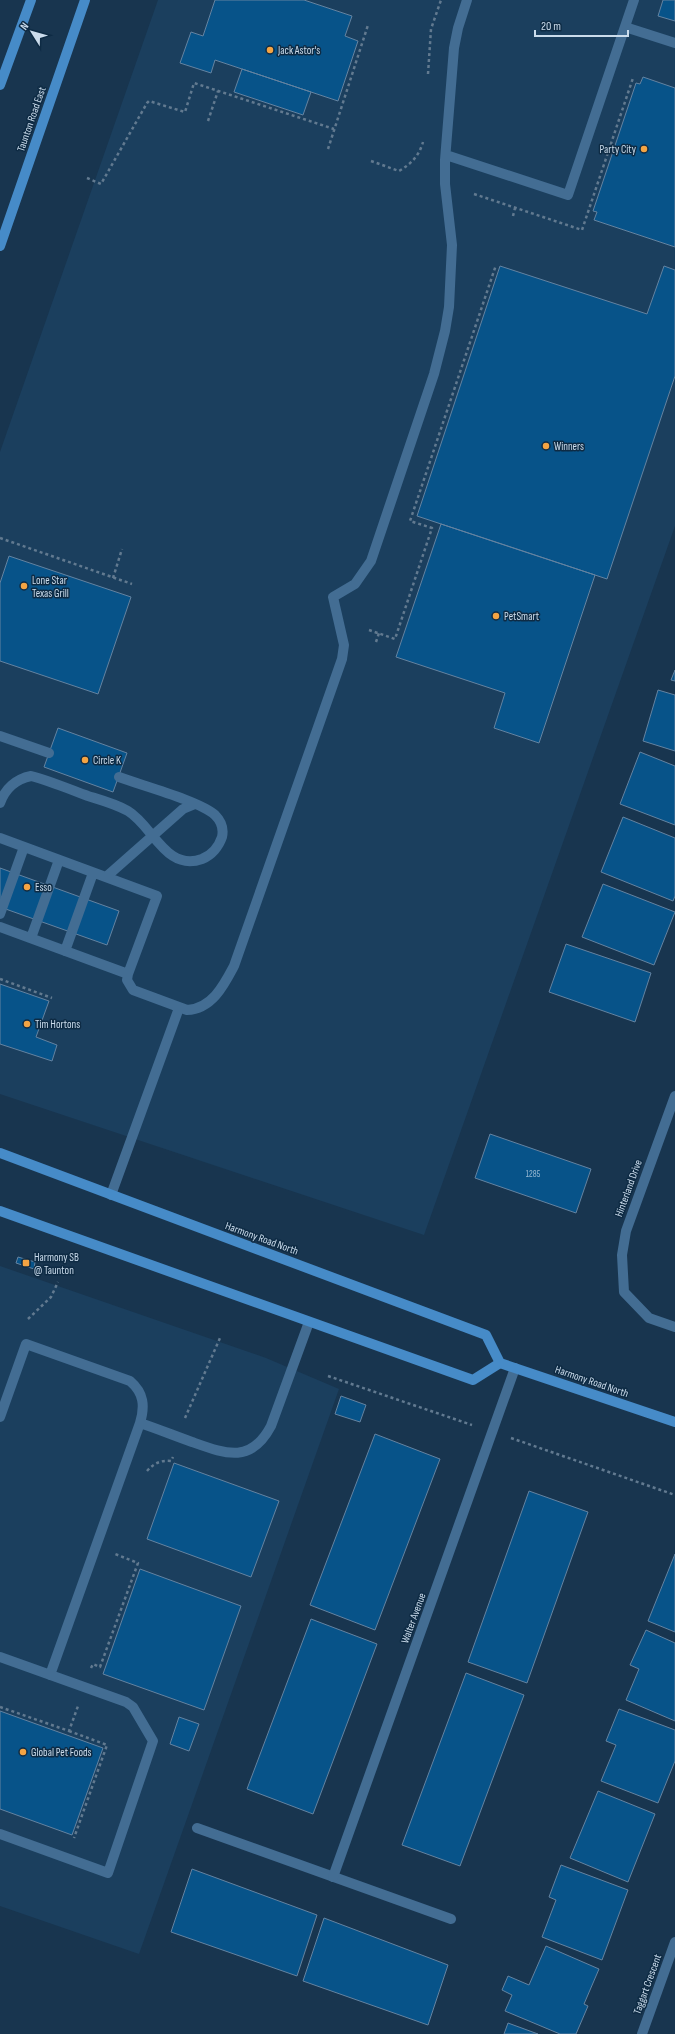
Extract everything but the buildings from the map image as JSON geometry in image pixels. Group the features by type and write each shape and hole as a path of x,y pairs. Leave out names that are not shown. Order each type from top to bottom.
{"main road":[{"path":"0,85 31,0"},
{"name":"Taunton Road East","path":"0,246 85,0"},
{"name":"Harmony Road North","path":"0,1153 486,1335 500,1363 675,1422"},
{"path":"0,1211 473,1380 500,1363"}],"street":[{"path":"0,838 157,896 128,974 127,980 133,990 179,1008 196,1009 212,1000 227,979 241,951 342,659 344,645 333,597 355,584 371,561 434,374 446,331 452,269 451,231 445,184 446,155 456,32 467,0"},
{"path":"446,155 568,195 634,0"},
{"path":"625,27 675,43"},
{"path":"0,736 49,753"},
{"path":"0,803 6,790 21,778 30,776 127,811 140,821 163,850 176,857 188,861 197,860 206,857 218,845 223,828 214,814 195,804 119,777"},
{"path":"106,877 183,809 195,804"},
{"path":"0,914 24,847"},
{"path":"31,938 59,860"},
{"path":"65,950 93,873"},
{"path":"0,927 128,974"},
{"path":"111,1195 179,1008"},
{"name":"Hinterland Drive","path":"675,1096 626,1231 622,1256 624,1292 649,1318 675,1327"},
{"path":"140,1423 224,1452 240,1453 256,1446 266,1436 272,1426 309,1322"},
{"path":"0,1417 26,1344 130,1381 139,1391 144,1405 140,1423 50,1674"},
{"name":"Walter Avenue","path":"333,1877 515,1368"},
{"path":"0,1657 129,1704 152,1737 153,1746 108,1873 0,1834"},
{"path":"197,1828 451,1919"},
{"name":"Taggart Crescent","path":"642,2034 675,1942"}],"path":[{"path":"428,80 431,29 441,0"},
{"path":"328,149 368,26"},
{"path":"87,178 101,184 149,101 185,112 194,83 334,129"},
{"path":"208,121 218,91"},
{"path":"371,161 399,171 417,157 424,140"},
{"path":"402,169 407,171"},
{"path":"512,216 515,208"},
{"path":"369,630 395,639 432,528 410,521 496,265"},
{"path":"0,538 132,584"},
{"path":"113,578 122,550"},
{"path":"376,642 379,633"},
{"path":"0,979 52,998"},
{"path":"28,1319 51,1297 58,1282"},
{"path":"185,1418 220,1338"},
{"path":"145,1474 156,1463 165,1460 171,1461 173,1457"},
{"path":"90,1672 93,1664 100,1667 138,1563 118,1556 115,1552"},
{"path":"69,1731 79,1702"},
{"path":"0,1707 107,1745 73,1841"}],"shaded area":[{"path":"158,0 675,0 675,526 424,1235 0,1094 0,452"},
{"path":"0,1266 266,1358 339,1389 139,1954 0,1906"}],"place":[{"name":"Jack Astor's","path":"270,50"},
{"name":"Party City","path":"644,149"},
{"name":"Winners","path":"546,446"},
{"name":"Lone Star Texas Grill","path":"24,586"},
{"name":"PetSmart","path":"496,616"},
{"name":"Circle K","path":"85,760"},
{"name":"Esso","path":"27,887"},
{"name":"Tim Hortons","path":"27,1024"},
{"name":"Harmony SB @ Taunton","path":"26,1263"},
{"name":"Global Pet Foods","path":"23,1752"}]}
